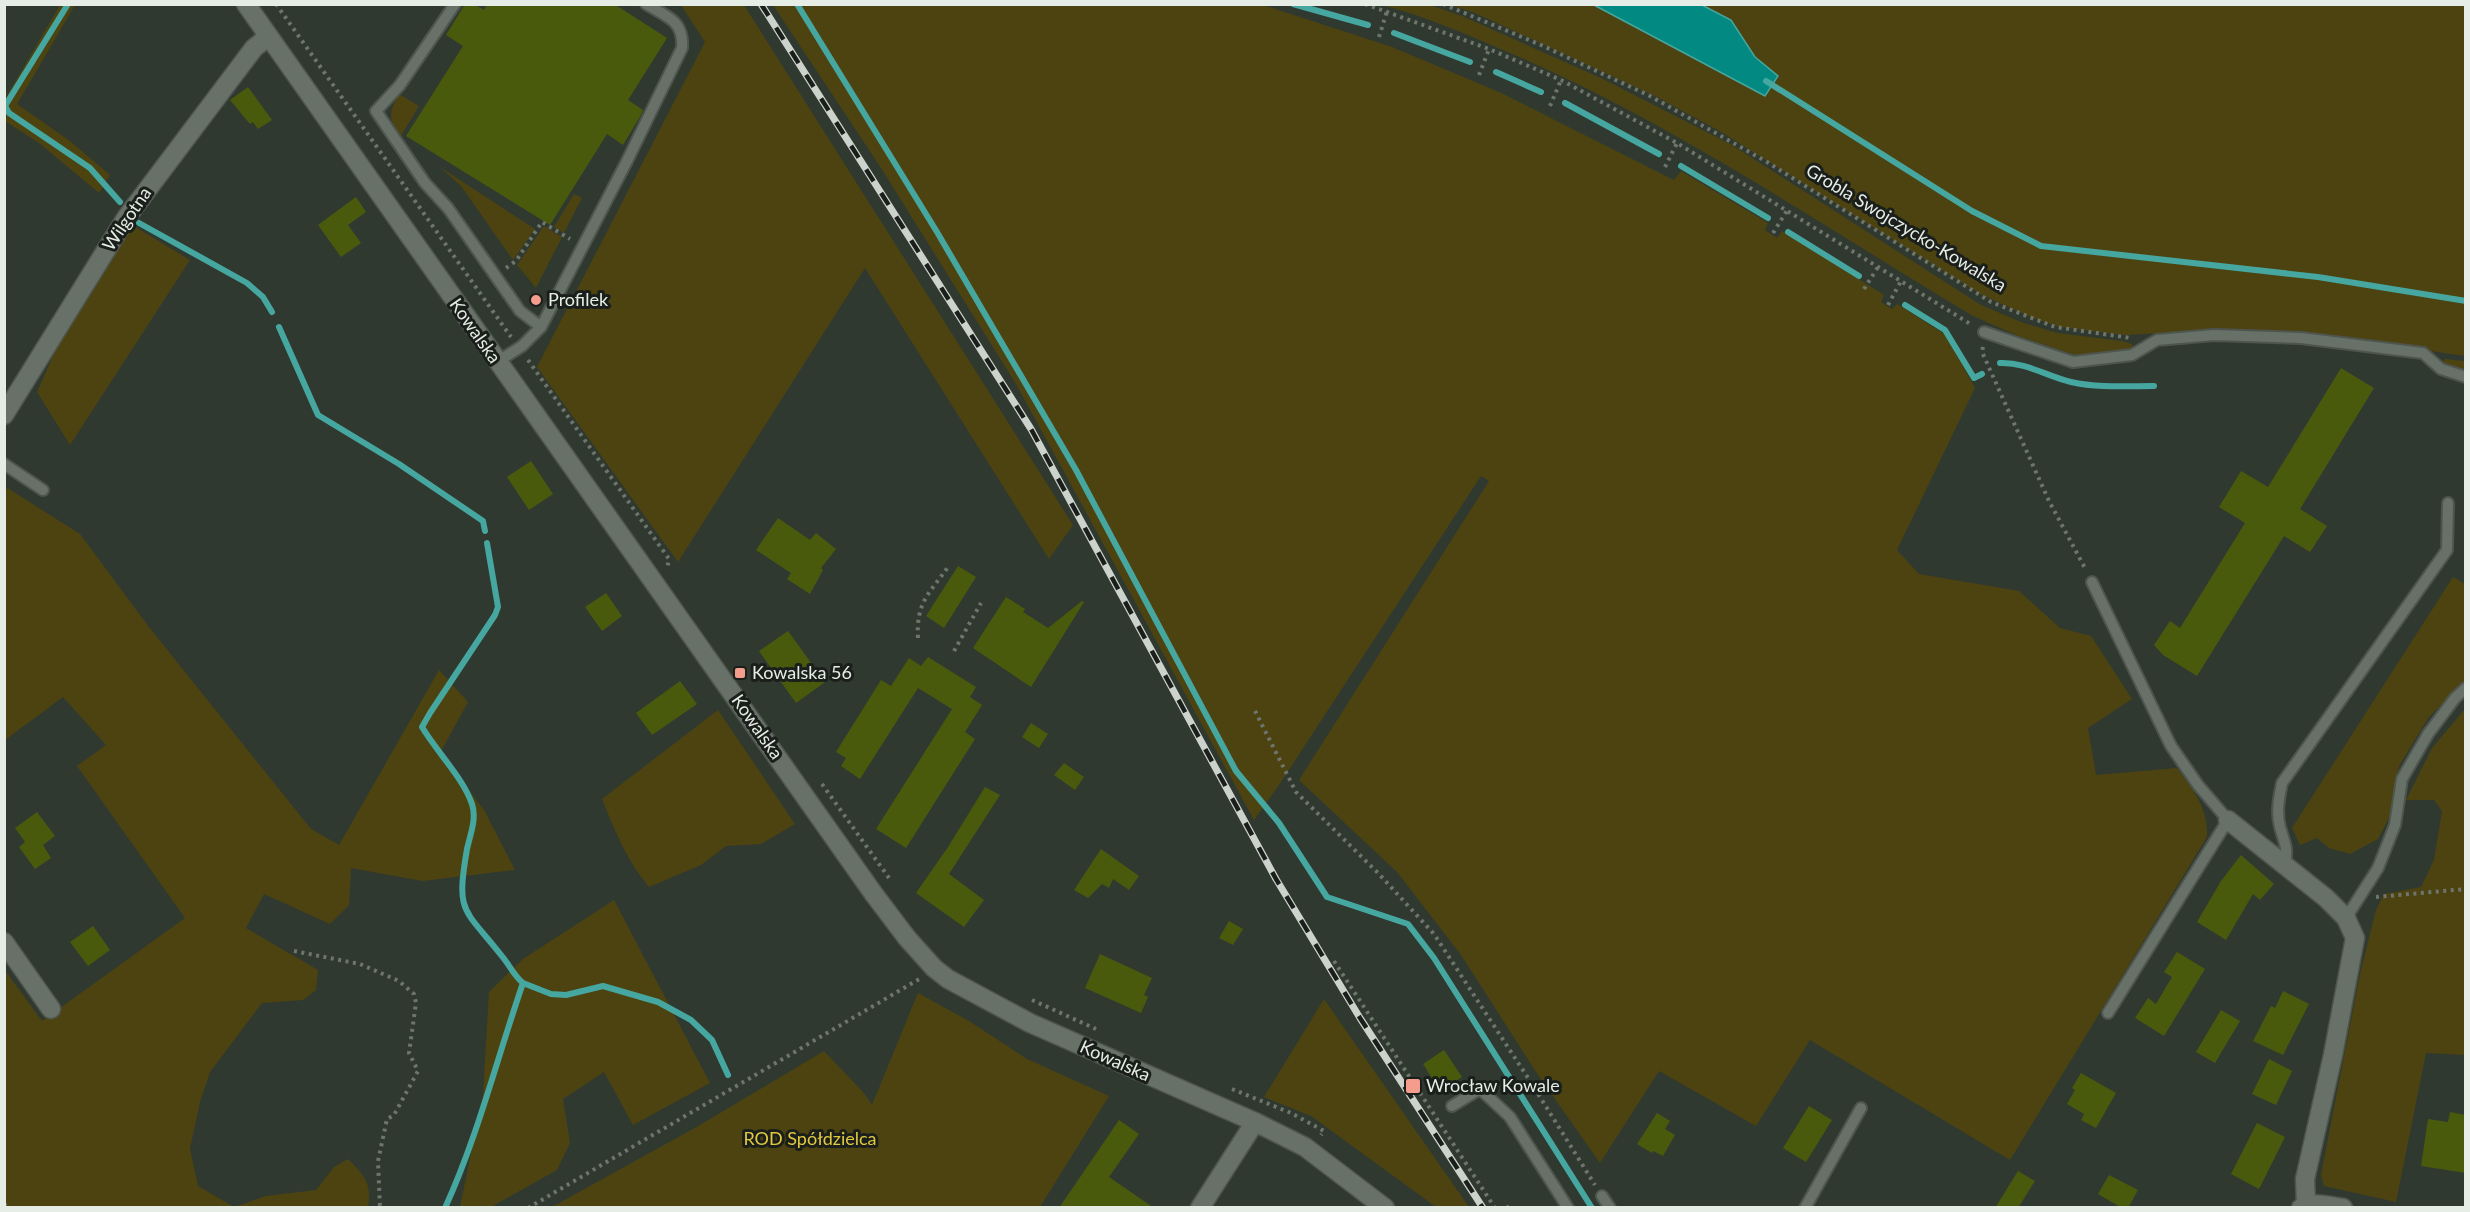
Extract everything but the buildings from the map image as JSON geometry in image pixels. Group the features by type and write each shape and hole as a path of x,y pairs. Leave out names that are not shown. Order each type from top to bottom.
{"street":[{"name":"Kowalska","path":"246,4 497,362 718,670 873,893 907,938 934,968 974,994 1030,1023 1256,1122 1311,1151 1385,1208"},
{"name":"Wilgotna","path":"4,415 126,218 254,48 268,37"},
{"path":"2228,820 2326,898 2346,918 2355,938 2333,1055 2305,1179 2304,1206 2343,1208"},
{"path":"4,942 51,1008"},
{"path":"1200,1208 1256,1122"}],"lane":[{"path":"455,4 400,85 376,111 425,183 448,208 520,311 541,327"},
{"path":"497,362 519,348 541,327 682,48 683,35 678,24 646,4"},
{"path":"1984,332 2073,362 2132,355 2157,340 2214,334 2301,338 2423,353 2441,369 2466,377"},
{"path":"4,464 43,490"},
{"path":"2285,865 2288,848 2280,827 2278,812 2282,783 2447,550 2448,503"},
{"path":"2092,582 2171,746 2198,785 2228,820 2109,1013"},
{"path":"2346,918 2378,868 2396,825 2402,779 2428,734 2455,698 2466,688"},
{"path":"1452,1106 1480,1089 1510,1117 1568,1208"},
{"path":"1805,1208 1861,1108"},
{"path":"1602,1196 1610,1208"}],"path":[{"path":"276,4 669,559 667,569 674,579"},
{"path":"1365,4 1387,10 1489,49 1561,80 1677,143 1788,209 1984,332 1982,352 2049,501 2092,582"},
{"name":"Grobla Swojczycko-Kowalska","path":"1443,4 1541,45 1650,96 1767,162 1991,302 2055,327 2111,336 2157,340"},
{"path":"1379,37 1387,10"},
{"path":"1479,75 1489,49"},
{"path":"1550,106 1561,80"},
{"path":"1665,167 1677,143"},
{"path":"1773,233 1788,209"},
{"path":"495,275 516,261 542,222 583,247"},
{"path":"1864,289 1878,267"},
{"path":"1888,304 1901,281"},
{"path":"918,638 917,618 921,604 948,567"},
{"path":"954,651 981,603"},
{"path":"1256,711 1296,792 1378,873 1434,934 1602,1196"},
{"path":"818,778 893,885"},
{"path":"2357,899 2466,889"},
{"path":"294,951 360,964 399,981 414,994 416,1003 410,1053 418,1071 394,1115 387,1119 382,1133 378,1161 380,1208"},
{"path":"1334,961 1495,1208"},
{"path":"528,1208 882,1002 934,968"},
{"path":"1025,997 1105,1033"},
{"path":"1226,1086 1291,1113 1324,1131"},
{"path":"4,1204 10,1208"}],"green space":[{"path":"60,5 75,5 17,104 70,141 110,175 99,193 39,143 5,121 5,99"},
{"path":"681,5 744,5 1073,525 1049,559 865,268 678,562 537,367 705,42"},
{"path":"773,5 1263,5 1392,47 1499,92 1674,180 1681,171 1768,223 1765,230 1777,238 1782,231 1884,295 1881,302 1892,309 1897,304 1946,335 1975,388 1897,550 1919,574 2019,591 2060,628 2091,636 2132,699 2088,728 2096,775 2177,768 2199,800 2207,827 2207,837 2010,1160 1810,1040 1756,1126 1659,1071 1600,1163 1538,1075 1461,955 1397,872 1299,780 1489,481 1481,476 1254,820 1016,384 881,168"},
{"path":"1382,5 1430,5 1462,16 1603,79 1732,145 1981,305 2021,322 2057,333 2122,341 2132,344 2133,349 2075,355 2018,336 1973,316 1746,177 1630,111 1494,46 1430,20"},
{"path":"1450,5 1594,5 1765,96 1778,76 1755,57 1731,20 1702,5 2465,5 2465,356 2347,339 2229,330 2124,335 2060,327 2033,318 1982,295 1723,133 1655,96 1475,13"},
{"path":"399,94 419,106 401,136 391,115"},
{"path":"440,167 535,229 513,260 461,186"},
{"path":"574,194 582,198 564,233 554,227"},
{"path":"132,225 190,260 70,445 37,392 64,331"},
{"path":"544,226 562,237 536,288 517,265"},
{"path":"2444,359 2465,361 2465,373 2443,364"},
{"path":"5,488 80,534 149,627 311,829 339,845 439,670 468,702 440,753 484,810 515,870 422,881 351,868 349,905 330,924 264,894 246,928 318,970 316,990 303,1000 262,1003 210,1072 200,1102 190,1149 198,1186 234,1207 5,1207 4,969 42,1021 185,918 77,766 106,745 63,697 5,740"},
{"path":"2453,577 2465,584 2465,681 2429,717 2399,766 2390,816 2378,839 2350,854 2329,848 2317,838 2300,845 2292,828"},
{"path":"2465,709 2465,1055 2426,1053 2396,1202 2324,1186 2321,1175 2360,974 2376,910 2384,894 2421,887 2434,860 2442,811 2434,800 2406,800 2432,748"},
{"path":"718,710 795,824 761,844 726,846 701,865 649,887 628,857 602,799"},
{"path":"614,900 710,1083 633,1125 604,1072 563,1099 570,1143 557,1170 491,1207 460,1207 483,1095 489,992 523,959"},
{"name":"ROD Spółdzielca","path":"918,993 969,1021 1027,1059 1109,1096 1040,1207 552,1207 700,1125 824,1051 864,1093 872,1105"},
{"path":"1324,999 1469,1207 1436,1207 1311,1116 1264,1097"},
{"path":"348,1159 366,1180 369,1192 368,1207 234,1207 266,1196 316,1190 334,1167"}],"water":[{"path":"1594,5 1702,5 1731,20 1755,57 1778,76 1765,96"}],"waterway":[{"path":"68,4 5,106 9,113 90,168 120,202"},
{"path":"797,4 937,232 1076,470 1236,771 1279,823 1327,897 1408,924 1434,958 1592,1208"},
{"path":"1293,4 1368,25"},
{"path":"1394,33 1470,62"},
{"path":"1496,72 1541,92"},
{"path":"1766,81 1972,211 2041,246 2318,277 2466,301"},
{"path":"1565,103 1659,154"},
{"path":"1681,166 1768,218"},
{"path":"139,223 247,283 263,297 272,312"},
{"path":"1788,232 1859,276"},
{"path":"1905,305 1945,330 1974,378 1982,374"},
{"path":"279,327 318,415 399,464 483,521 485,531"},
{"path":"2000,363 2019,365 2081,384 2154,386"},
{"path":"445,1208 477,1125 523,983 471,918 466,908 462,886 473,821 472,804 468,794 422,727 498,607 487,543"},
{"path":"523,983 551,994 566,995 603,986 658,1002 691,1020 712,1040 728,1075"}],"railway":[{"path":"761,4 1031,429 1276,879 1360,1018 1483,1208"}],"place":[{"name":"Profilek","path":"536,300"},
{"name":"Kowalska 56","path":"740,673"},
{"name":"Wrocław Kowale","path":"1413,1086"}]}
